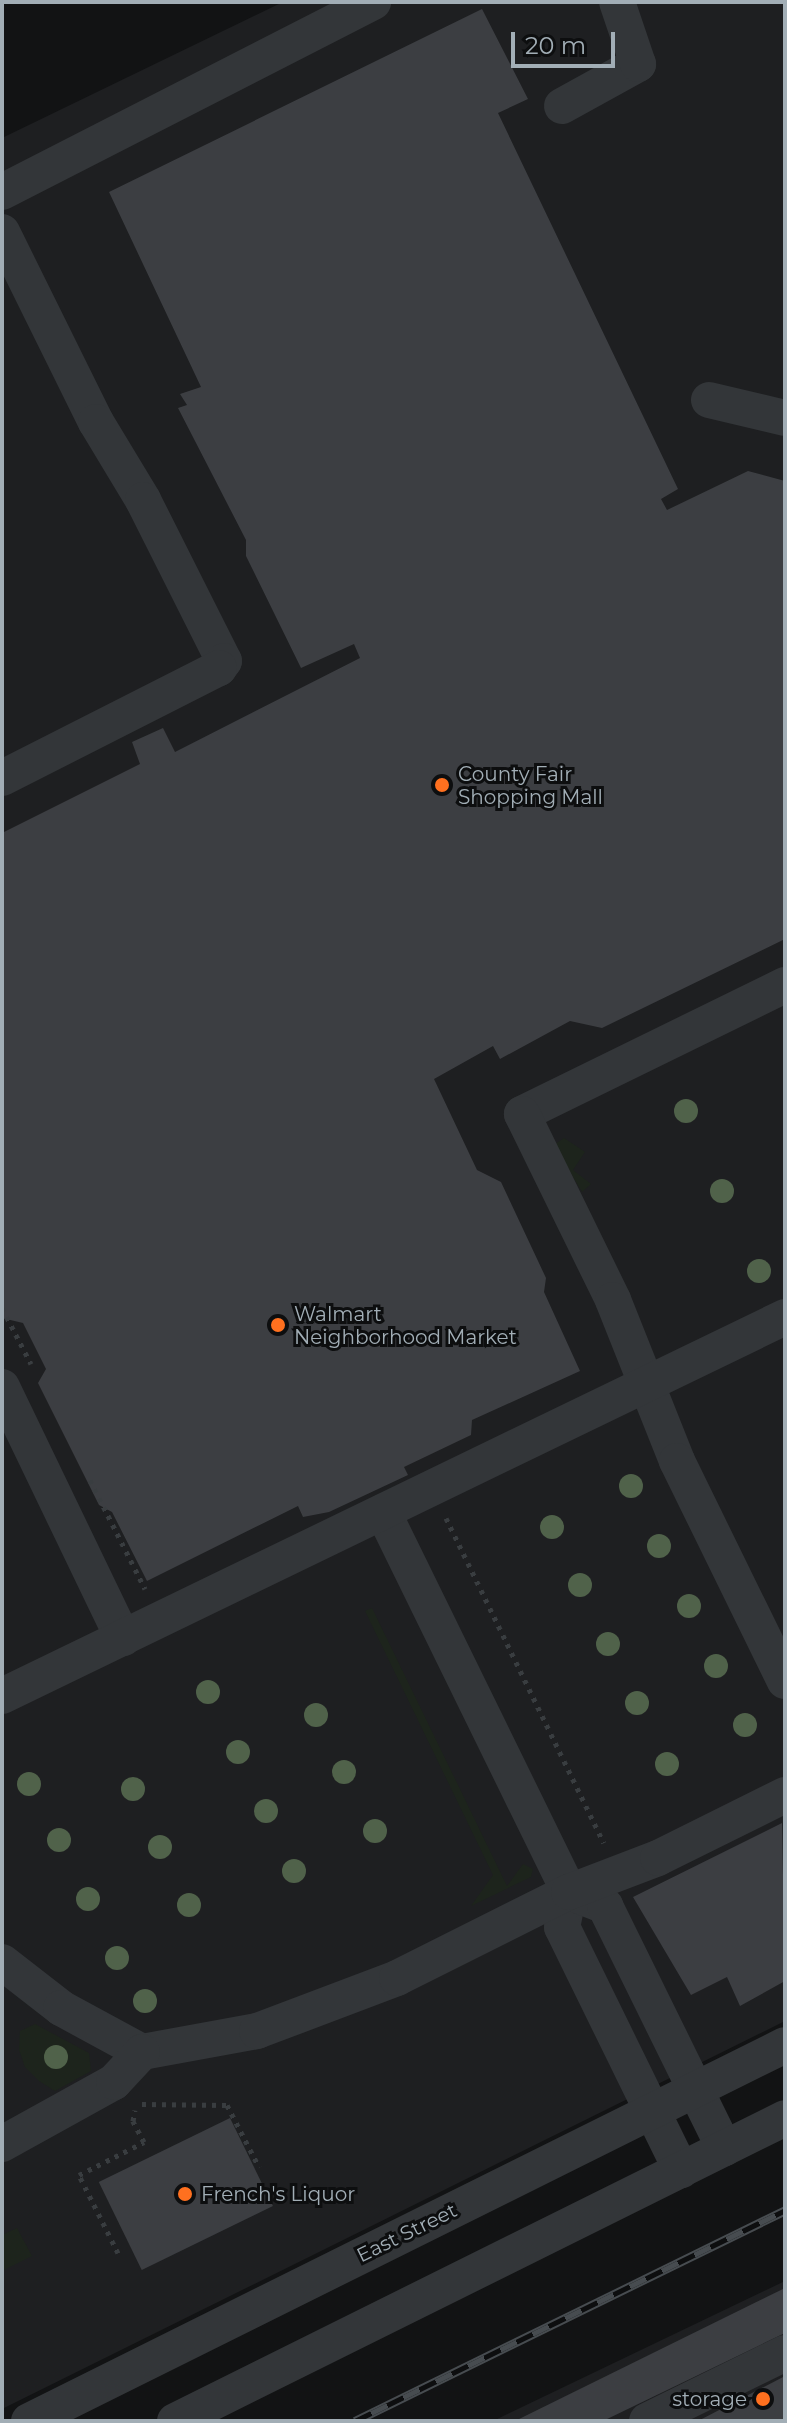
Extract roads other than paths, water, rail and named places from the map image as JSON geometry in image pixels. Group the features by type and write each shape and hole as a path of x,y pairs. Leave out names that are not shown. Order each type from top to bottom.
{"street":[{"path":"2,192 373,2"},
{"path":"562,106 638,64 627,5"},
{"path":"2,232 96,422 224,653 219,668 2,778"},
{"path":"709,400 785,418"},
{"path":"785,985 522,1114 613,1300 677,1461 785,1681"},
{"path":"2,1696 785,1317"},
{"path":"2,1387 123,1638"},
{"path":"383,1512 569,1892 562,1927 681,2170"},
{"path":"2,2144 114,2082 142,2052 257,2031 306,2016 397,1978 569,1892 619,1873 785,1795"},
{"path":"569,1892 605,1906 724,2148"},
{"path":"2,1962 61,2008 142,2052"},
{"name":"East Street","path":"29,2421 785,2045"},
{"path":"175,2421 785,2118"},
{"path":"647,2421 785,2353"}],"railway":[{"path":"355,2421 785,2210"}],"place":[{"name":"County Fair Shopping Mall","path":"442,785"},
{"name":"Walmart Neighborhood Market","path":"278,1325"},
{"name":"French's Liquor","path":"185,2194"},
{"name":"storage","path":"763,2399"}]}
